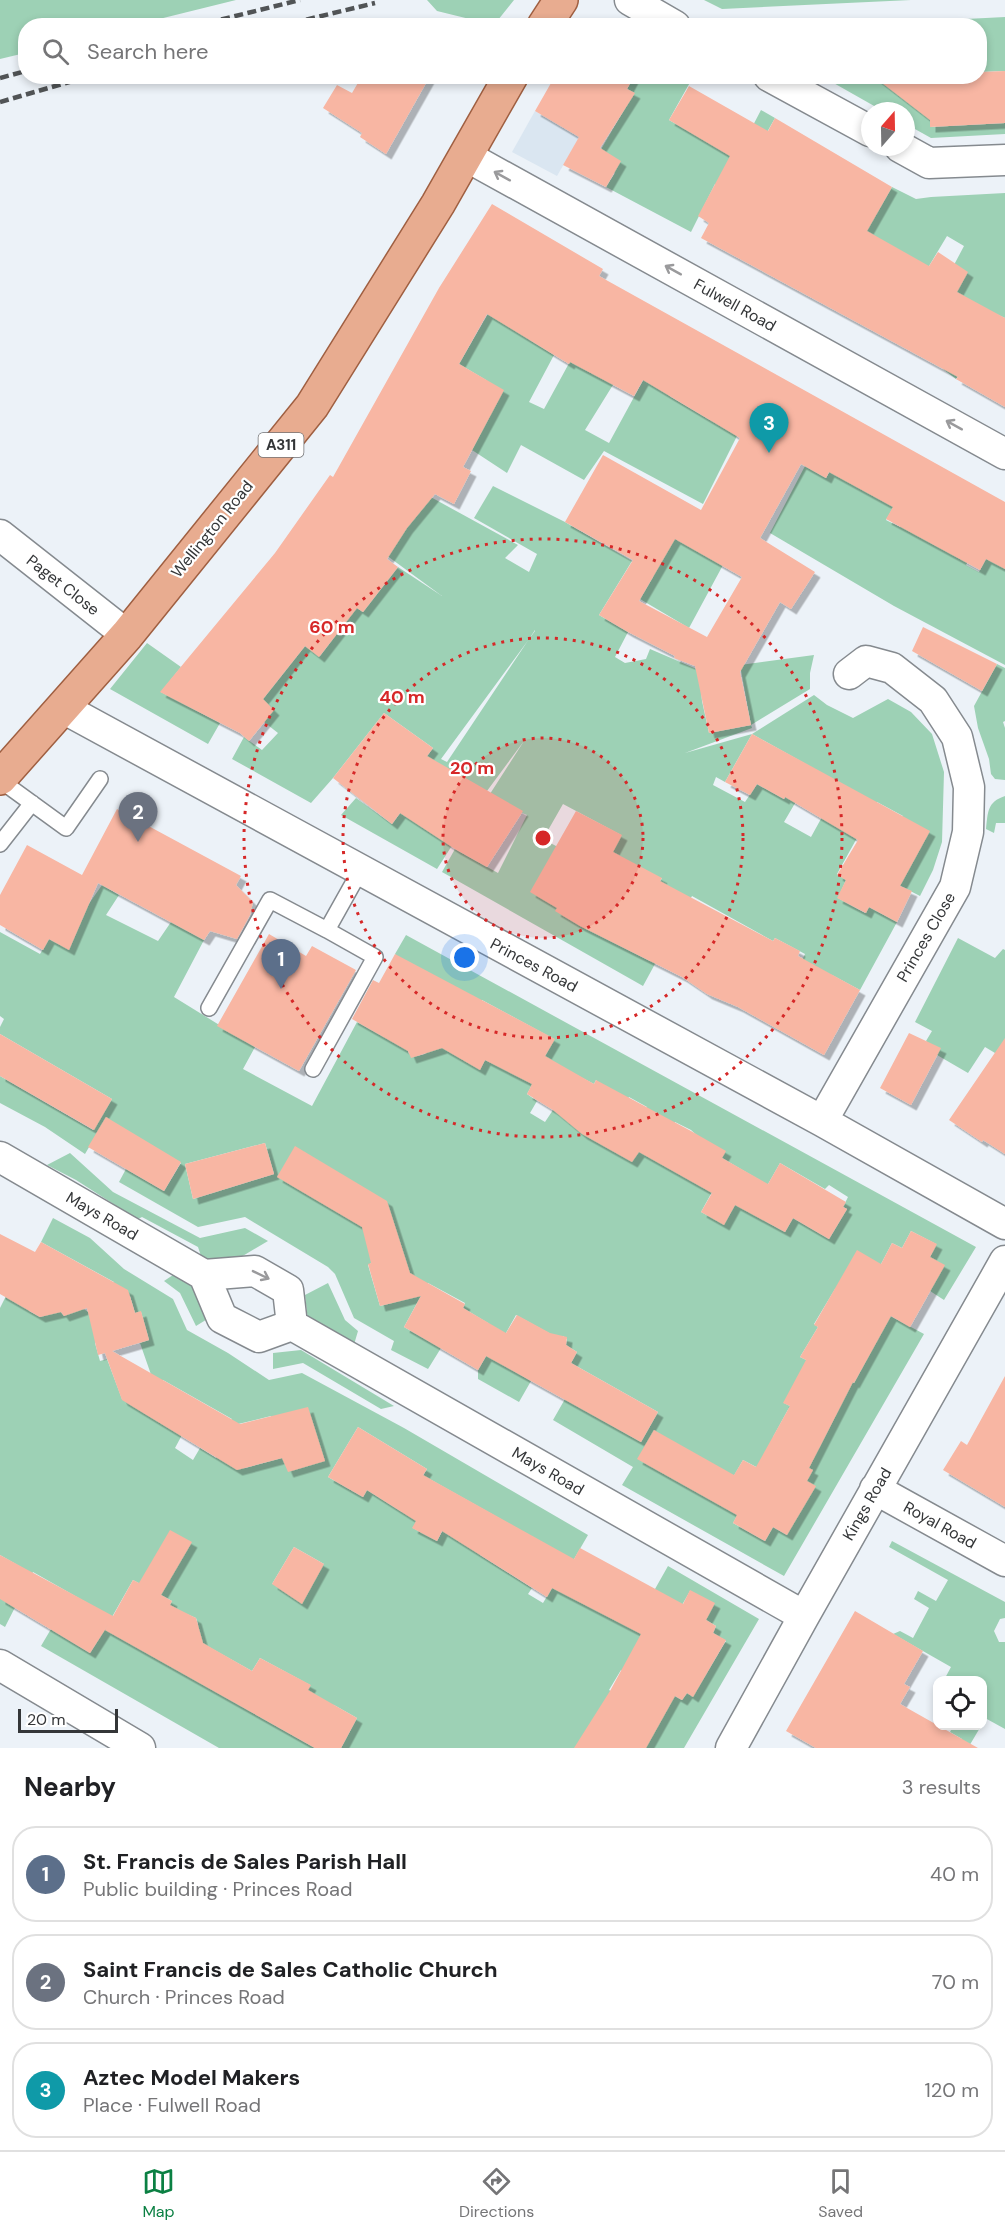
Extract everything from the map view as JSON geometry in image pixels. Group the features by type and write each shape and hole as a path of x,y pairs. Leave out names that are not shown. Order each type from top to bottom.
{"main road":[{"path":"549,18 561,0"},
{"name":"Wellington Road","path":"0,779 127,634 312,406 466,156 507,84"}],"street":[{"path":"630,0 661,18"},
{"path":"784,84 861,126"},
{"path":"915,155 929,162 1005,160"},
{"name":"Fulwell Road","path":"466,156 1005,454"},
{"name":"Paget Close","path":"0,535 127,634"},
{"name":"Princes Close","path":"822,1121 955,886 968,832 969,787 957,737 933,700 892,668 866,661 849,674"},
{"name":"Princes Road","path":"63,708 822,1121 1005,1224"},
{"name":"Mays Road","path":"0,1157 204,1275"},
{"name":"Kings Road","path":"739,1745 804,1616 1005,1261"},
{"path":"255,1271 288,1290 292,1325 259,1337 222,1318 204,1275 255,1271"},
{"name":"Mays Road","path":"292,1325 804,1616"},
{"name":"Royal Road","path":"876,1489 1005,1561"},
{"path":"0,1665 140,1748"}],"lane":[{"path":"0,779 66,828 100,780"},
{"path":"0,844 32,803"},
{"path":"327,930 360,871"},
{"path":"209,1008 270,900 375,957 313,1069"}],"shaded area":[{"path":"535,111 580,136 557,176 512,152"}],"green space":[{"path":"0,0 236,0 163,18 18,18 18,55 0,59"},
{"path":"427,0 514,0 500,18 466,18 437,11"},
{"path":"704,0 911,0 722,9"},
{"path":"1005,17 1005,71 987,72 985,18"},
{"path":"630,84 689,84 669,120 736,158 761,110 775,118 761,143 878,211 892,187 916,199 1005,193 1005,318 994,313 956,379 943,369 955,263 964,246 947,236 929,266 865,326 859,323 881,286 715,184 691,232 606,187 615,173 593,163 634,93 627,89"},
{"path":"835,84 928,84 931,127 1005,123 1005,134 931,138 915,129 915,102 867,102"},
{"path":"496,300 530,340 554,355 529,402 544,409 573,356 616,380 585,430 609,443 646,375 671,397 710,420 743,424 703,504 604,451 584,480 521,445 507,473 472,450 488,419 486,380 459,364"},
{"path":"837,459 894,506 886,520 900,527 912,504 931,543 945,548 973,551 966,565 979,572 993,545 1005,569 1005,665 894,606 770,533 805,466 826,478"},
{"path":"387,473 518,545 505,558 529,572 537,554 474,518 493,486 565,522 632,561 599,615 628,632 615,657 625,663 646,659 650,649 699,670 702,701 709,733 751,725 752,728 685,753 752,734 814,695 827,705 853,718 888,699 911,712 932,734 944,772 942,842 933,870 920,896 873,872 903,816 877,802 837,874 846,880 838,898 865,913 869,907 897,922 860,990 832,975 799,967 805,954 775,938 773,941 692,896 643,986 442,872 455,849 498,873 527,815 488,797 524,741 487,791 437,869 341,815 356,798 392,824 427,777 417,770 433,748 384,713 311,803 232,759 244,737 262,750 278,733 264,722 263,699 305,646 320,656 339,631 342,598 363,612 398,567 442,596 386,555 418,512","holes":["528,641 447,762 441,759","752,734 804,763 784,799 757,784 745,802 713,785 716,777 725,782","815,769 822,817 811,837 784,822","563,804 621,835 556,846 543,839","662,878 649,903 681,904 650,961 601,936 629,884"]},
{"path":"659,528 723,565 689,628 640,599 653,577"},
{"path":"147,643 181,667 161,692 220,723 208,744 110,689"},
{"path":"814,655 810,673 810,689 751,725 740,665"},
{"path":"997,664 1005,668 1005,721 1003,722 1005,780 995,779 991,774 974,706"},
{"path":"1005,796 1005,823 996,823 994,833 986,829 988,813 995,801"},
{"path":"102,885 119,895 106,915 158,941 171,922 204,940 174,997 255,1047 243,1069 312,1106 357,1022 384,1037 403,1036 409,1054 417,1056 425,1054 437,1032 395,954 406,935 976,1247 944,1300 930,1291 930,1257 936,1244 911,1231 902,1248 892,1243 881,1264 844,1291 924,1334 784,1576 622,1485 633,1467 553,1420 565,1399 641,1442 658,1412 571,1363 577,1352 566,1345 567,1339 563,1336 556,1337 516,1315 492,1358 531,1381 519,1402 478,1379 478,1370 495,1341 482,1334 488,1323 463,1308 465,1303 428,1283 404,1327 441,1348 428,1369 391,1350 394,1341 354,1318 335,1274 328,1267 245,1217 198,1227 119,1182 126,1169 164,1191 181,1163 106,1118 85,1154 45,1127 0,1103 0,1076 93,1130 112,1099 0,1034 0,1027 4,1019 0,1016 0,932 40,954 49,939 69,949 88,905","holes":["482,1000 554,1039 535,1075 485,1060 480,1069","546,1059 594,1084 596,1080 623,1106 629,1097 647,1107 641,1120 668,1136 675,1122 691,1130 722,1158 763,1182 736,1203 724,1224 701,1212 712,1192 639,1151 553,1110 545,1122 530,1113 537,1101 527,1094","265,1143 274,1174 193,1199 185,1164","780,1163 825,1189 829,1185 848,1197 843,1207 847,1209 829,1239 793,1218 785,1232 765,1221 759,1200","373,1262 414,1297 380,1306 368,1265","835,1289 889,1318 854,1383 800,1357 818,1327 814,1324","784,1403 840,1406 819,1448 773,1437 790,1406","743,1460 762,1470 787,1535 773,1527 765,1541 733,1523 747,1498 728,1486"]},
{"path":"958,938 995,958 1003,949 1005,950 1005,1059 985,1047 968,1073 937,1055 926,1041 932,1031 915,1022"},
{"path":"70,1153 113,1192 200,1238 245,1228 268,1241 241,1257 204,1265 198,1247 142,1217 130,1223 117,1216 115,1205 47,1165"},
{"path":"53,1218 90,1238 124,1269 173,1299 187,1330 269,1380 302,1373 404,1428 588,1535 559,1585 655,1589 668,1566 759,1619 684,1748 645,1748 663,1694 621,1670 609,1690 625,1699 581,1748 341,1748 357,1718 334,1705 301,1702 310,1685 260,1658 252,1671 191,1637 198,1624 196,1618 167,1610 172,1601 133,1580 112,1617 33,1572 5,1627 0,1624 0,1599 28,1571 0,1555 0,1308 8,1292 27,1304 29,1311 40,1317 58,1308 64,1316 78,1306 94,1315 114,1282 41,1242","holes":["130,1296 135,1313 141,1312 149,1340 140,1343 155,1386 122,1399 107,1359 100,1361 95,1343 113,1300","163,1380 232,1419 227,1429 232,1432 216,1458 200,1448 193,1460 175,1448 182,1435 144,1413","271,1416 282,1458 245,1468 234,1425","358,1427 427,1469 402,1512 367,1490 363,1497 328,1477","426,1477 570,1558 543,1603 528,1594 532,1588 480,1555 481,1551 443,1530 437,1541 413,1528 420,1514","294,1547 324,1564 272,1584","690,1591 706,1620 716,1626 713,1633 726,1641 693,1696 687,1693 682,1700 641,1677"]},
{"path":"176,1273 194,1285 209,1318 196,1326 180,1293 164,1281"},
{"path":"328,1283 345,1320 358,1331 353,1348 308,1321 305,1295"},
{"path":"301,1350 394,1406 381,1409 303,1363 273,1369 273,1353"},
{"path":"892,1541 1005,1602 1005,1618 1000,1619 994,1631 999,1642 1005,1642 1005,1729 987,1719 987,1676 946,1676 951,1667 893,1634 900,1631 913,1638 929,1608 914,1599 918,1591 936,1601 948,1580 889,1547"},
{"path":"51,1629 90,1653 105,1629 315,1748 219,1748 41,1646"},
{"path":"951,1730 979,1730 968,1748 957,1748 962,1739 950,1732"}],"building":[{"path":"1005,71 1005,123 930,127 930,120 915,108 915,102 907,102 883,84 987,84 987,72"},
{"path":"357,84 425,84 386,154 360,137 362,133 323,108 337,85 352,93"},
{"path":"550,84 630,84 627,89 635,93 600,148 621,161 606,187 563,165 579,137 535,111"},
{"path":"689,86 768,131 775,118 892,187 867,231 929,266 938,252 968,272 957,292 1005,318 1005,407 956,379 958,377 701,238 709,223 698,216 730,156 669,120"},
{"path":"492,204 603,269 599,276 1005,502 1005,569 986,559 980,570 886,519 893,507 829,472 826,478 801,464 760,538 815,572 791,609 780,602 740,672 751,725 709,733 695,666 674,658 675,656 599,615 633,560 565,522 603,455 701,510 740,438 643,380 634,396 570,362 569,364 487,314 459,364 504,390 463,467 471,471 454,504 435,494 407,528 387,559 398,567 363,612 357,608 319,657 305,646 263,699 274,710 249,741 240,733 160,692 275,553 330,475 333,477 439,288","holes":["675,539 742,577 707,637 639,601"]},
{"path":"923,627 997,664 982,691 912,651"},
{"path":"384,713 433,748 427,756 523,811 487,867 400,813 392,824 333,778"},
{"path":"752,734 930,831 900,886 912,891 897,922 869,907 866,913 837,898 846,880 837,875 858,840 785,797 784,799 757,784 750,795 725,782"},
{"path":"117,809 241,876 236,885 253,902 250,915 237,939 210,931 204,940 98,883 69,950 49,939 43,950 0,925 0,895 27,845 82,875"},
{"path":"576,811 622,835 613,852 662,878 660,881 773,941 775,938 800,951 798,956 860,990 824,1055 738,1007 707,994 682,977 580,926 555,911 557,908 530,892"},
{"path":"269,934 306,956 312,946 356,970 299,1071 217,1026"},
{"path":"395,954 555,1039 545,1056 594,1084 596,1080 726,1151 722,1158 768,1184 780,1163 846,1202 843,1207 847,1209 829,1239 793,1218 785,1232 735,1205 724,1225 701,1212 712,1193 639,1152 632,1162 582,1134 553,1110 527,1094 532,1084 485,1060 480,1070 442,1048 411,1058 408,1051 352,1019 373,980 379,983"},
{"path":"909,1033 941,1048 911,1105 880,1088"},
{"path":"0,1034 112,1099 94,1130 0,1076"},
{"path":"1005,1038 1005,1154 949,1120"},
{"path":"106,1117 181,1162 164,1191 88,1147"},
{"path":"265,1143 274,1174 193,1199 185,1164"},
{"path":"295,1146 387,1201 410,1273 465,1304 463,1308 506,1333 517,1315 550,1333 567,1337 566,1345 577,1352 571,1363 658,1412 641,1442 486,1356 478,1370 404,1327 421,1296 380,1306 368,1264 371,1263 362,1227 277,1177"},
{"path":"911,1231 937,1244 930,1257 945,1265 910,1327 891,1316 853,1382 809,1468 813,1470 807,1481 816,1486 787,1535 773,1527 765,1541 733,1523 737,1515 637,1459 654,1430 734,1475 743,1460 756,1467 790,1406 783,1403 806,1360 800,1357 818,1327 814,1325 857,1250 881,1264 892,1243 902,1248"},
{"path":"0,1234 35,1252 41,1242 128,1290 135,1313 141,1311 149,1340 112,1351 240,1424 308,1407 325,1461 288,1472 282,1458 237,1470 122,1400 105,1353 98,1355 87,1308 64,1316 61,1312 40,1317 0,1294"},
{"path":"1005,1376 1005,1507 943,1470 961,1441 967,1445"},
{"path":"358,1427 427,1469 423,1475 574,1559 580,1548 683,1604 690,1590 715,1603 706,1620 716,1626 713,1633 726,1640 693,1697 687,1693 682,1700 675,1696 646,1748 574,1748 610,1691 641,1634 552,1588 547,1597 442,1531 437,1541 412,1528 416,1521 367,1490 363,1497 328,1477"},
{"path":"170,1530 192,1542 161,1595 172,1601 170,1605 196,1618 203,1643 252,1671 260,1658 311,1685 308,1690 357,1718 341,1748 315,1748 105,1630 108,1625 90,1653 0,1599 0,1555 113,1616 133,1580 139,1583"},
{"path":"294,1547 324,1564 302,1604 272,1584"},
{"path":"855,1611 923,1651 904,1684 910,1687 900,1704 933,1723 933,1730 946,1730 978,1748 816,1748 786,1731"}],"railway":[{"path":"227,18 300,0"},
{"path":"313,18 375,3"},
{"path":"0,78 18,73"},
{"path":"0,102 62,84"}],"place":[{"name":"Aztec Model Makers","path":"769,453"},
{"name":"Saint Francis de Sales Catholic Church","path":"138,842"},
{"name":"St. Francis de Sales Parish Hall","path":"281,989"}]}
